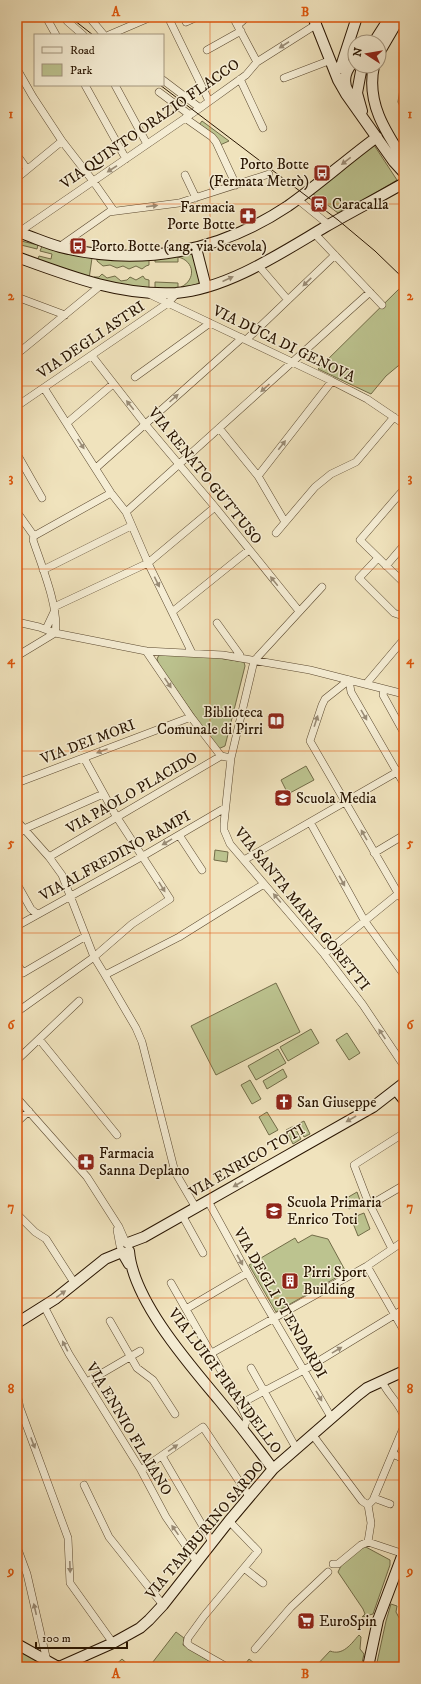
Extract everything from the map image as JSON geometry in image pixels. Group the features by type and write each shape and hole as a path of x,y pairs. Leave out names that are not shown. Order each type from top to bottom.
{"street":[{"path":"46,17 55,34"},
{"path":"89,17 103,34"},
{"path":"111,34 152,17"},
{"path":"168,17 209,101"},
{"path":"186,22 197,17"},
{"path":"233,17 257,62"},
{"path":"208,50 239,28 247,17"},
{"path":"354,34 357,17"},
{"path":"379,34 390,17"},
{"path":"387,39 400,17"},
{"path":"315,20 342,64 346,73 346,87 352,98 352,103"},
{"name":"VIA QUINTO ORAZIO FLACCO","path":"18,232 188,117 240,79 257,62 315,20"},
{"path":"67,21 82,34"},
{"path":"284,78 342,64"},
{"path":"342,64 338,80 352,103 394,162 404,173"},
{"path":"17,69 33,97 62,141 114,211"},
{"path":"361,74 357,93 358,102 361,110 376,130 377,137"},
{"path":"373,74 372,94 377,113 404,160"},
{"path":"240,79 263,128"},
{"path":"164,81 200,108"},
{"path":"86,86 126,159"},
{"path":"116,86 148,144"},
{"path":"159,92 212,137 216,142 236,185"},
{"path":"18,232 59,246 95,254 127,256 164,254 196,248 225,239 250,228 297,199 377,137"},
{"path":"17,178 62,141"},
{"path":"17,155 27,169"},
{"path":"59,246 110,212 179,203 268,174"},
{"path":"185,175 196,198"},
{"path":"17,257 100,286 118,290 150,293 177,293 206,287 258,265 404,183"},
{"path":"297,199 329,225"},
{"path":"314,234 382,305"},
{"path":"196,248 206,287"},
{"path":"96,468 288,300 335,255"},
{"path":"258,265 288,300"},
{"path":"17,354 100,286"},
{"path":"126,512 180,465 370,292"},
{"name":"VIA DUCA DI GENOVA","path":"150,293 151,295 294,362 367,399 404,424"},
{"name":"VIA DEGLI ASTRI","path":"17,406 168,303 177,293"},
{"path":"17,297 65,315"},
{"path":"134,377 210,323"},
{"name":"VIA RENATO GUTTUSO","path":"92,356 145,424 215,507 299,611"},
{"path":"258,476 332,381"},
{"path":"67,423 113,384"},
{"path":"44,388 111,493 126,512 148,563 192,653"},
{"path":"276,533 315,487 332,474 356,462 394,417"},
{"path":"220,428 258,476 285,522"},
{"path":"17,454 42,498"},
{"path":"404,489 360,540 404,583"},
{"path":"34,536 111,493"},
{"path":"46,629 54,610 148,563 215,507"},
{"path":"17,512 34,536 33,540 43,570 57,625 55,633 17,656"},
{"path":"43,570 131,526"},
{"path":"386,566 404,545"},
{"path":"172,612 249,550"},
{"path":"378,558 359,578 394,613 400,615 404,612"},
{"path":"254,661 322,587"},
{"path":"17,622 46,629 55,633 146,651 192,653 240,658 310,670 384,689 403,692"},
{"path":"217,623 240,655 240,658"},
{"path":"366,684 404,639"},
{"path":"146,651 191,717 221,756"},
{"name":"VIA SANTA MARIA GORETTI","path":"254,661 231,758 225,808 224,830 226,838 324,954 363,1005 404,1066"},
{"path":"349,680 351,692 401,770 404,784"},
{"path":"349,680 325,699 310,741 374,853 401,891 404,901"},
{"path":"384,689 382,695 404,733"},
{"name":"VIA DEI MORI","path":"17,783 191,717"},
{"name":"VIA PAOLO PLACIDO","path":"48,857 221,756 231,758"},
{"path":"17,1012 94,957 132,924 170,899 116,816 84,758"},
{"path":"244,860 401,770"},
{"path":"17,835 24,829 103,794"},
{"name":"VIA ALFREDINO RAMPI","path":"17,926 143,856 225,808"},
{"path":"17,821 62,875 94,957 136,1028 142,1042 175,1172 196,1208"},
{"path":"310,822 364,920 404,975"},
{"path":"180,835 202,870"},
{"path":"374,853 404,836"},
{"path":"17,884 31,909 37,914"},
{"path":"105,975 179,937 264,884"},
{"path":"324,954 401,891"},
{"path":"17,964 23,973 86,936"},
{"path":"17,1060 79,1001"},
{"path":"39,1039 117,1135"},
{"name":"VIA ENRICO TOTI","path":"17,1323 75,1284 105,1259 373,1107 404,1083"},
{"path":"396,1090 404,1100"},
{"path":"17,1098 86,1177 119,1227 126,1248"},
{"path":"17,1122 29,1112"},
{"path":"392,1249 370,1205 354,1165 404,1133"},
{"path":"370,1205 404,1185"},
{"name":"VIA DEGLI STENDARDI","path":"208,1201 246,1272 331,1417"},
{"path":"17,1214 35,1232 46,1239 75,1284"},
{"path":"182,1215 203,1253"},
{"path":"210,1354 367,1266 404,1241"},
{"name":"VIA LUIGI PIRANDELLO","path":"126,1248 131,1267 149,1305 176,1348 273,1469"},
{"path":"367,1266 404,1331"},
{"path":"186,1309 246,1272"},
{"path":"171,1283 210,1354 240,1404 247,1419 243,1430"},
{"name":"VIA ENNIO FLAIANO","path":"44,1306 69,1354 141,1470 166,1517 197,1562"},
{"path":"240,1404 304,1370 404,1309"},
{"path":"110,1321 130,1358 137,1368 153,1380 175,1414"},
{"path":"86,1382 130,1358 132,1354 140,1351"},
{"path":"251,1368 296,1448"},
{"name":"VIA TAMBURINO SARDO","path":"58,1667 113,1643 140,1628 163,1605 228,1521 273,1469 331,1417 367,1388 404,1371"},
{"path":"382,1381 384,1386 402,1408 404,1416"},
{"path":"17,1393 19,1408 68,1538 70,1583 113,1643"},
{"path":"368,1505 374,1498 404,1426"},
{"path":"141,1470 203,1427 249,1496"},
{"path":"312,1434 362,1501 368,1505 371,1523 368,1542"},
{"path":"393,1454 404,1459"},
{"path":"162,1456 212,1542"},
{"path":"84,1485 109,1537 163,1605"},
{"path":"374,1498 390,1504"},
{"path":"227,1667 187,1643 188,1638 204,1616 258,1551 228,1521"},
{"path":"333,1564 338,1564 361,1545 368,1542 404,1553 378,1620 368,1667"},
{"path":"17,1547 27,1574 47,1660"},
{"path":"244,1568 262,1583"},
{"path":"255,1650 291,1607 328,1572"},
{"path":"17,1644 58,1667"}],"green space":[{"path":"404,62 404,115 398,102"},
{"path":"202,121 229,141 220,145 199,125"},
{"path":"374,145 397,180 345,211 344,209 338,213 313,194 318,190 317,189"},
{"path":"17,240 38,245 37,249 17,244"},
{"path":"42,246 69,254 92,258 89,279 37,261 39,256 51,259 52,254 40,251"},
{"path":"192,253 201,282 195,285 181,287 189,280 192,271 188,262 184,259 178,257 178,262 155,262 155,259"},
{"path":"97,258 149,259 149,265 142,269 136,266 129,269 123,266 117,268 110,265 103,266 97,261"},
{"path":"102,274 107,278 115,276 121,281 127,280 130,277 136,280 143,276 145,279 149,280 149,289 94,282 94,277 99,277"},
{"path":"155,282 178,283 178,288 155,289"},
{"path":"403,285 404,361 386,376 371,394 318,369"},
{"path":"159,655 205,656 244,662 245,666 225,746 218,749 159,665 157,659"},
{"path":"306,766 314,780 288,794 281,780"},
{"path":"215,850 228,852 227,862 214,860"},
{"path":"276,983 300,1032 216,1075 191,1026"},
{"path":"311,1029 319,1043 288,1061 280,1047"},
{"path":"347,1033 360,1053 349,1060 336,1040"},
{"path":"278,1049 286,1063 256,1080 248,1066"},
{"path":"283,1069 287,1077 267,1089 263,1081"},
{"path":"250,1080 261,1099 252,1104 241,1085"},
{"path":"267,1112 278,1130 269,1135 259,1117"},
{"path":"304,1121 310,1134 304,1137 298,1124"},
{"path":"294,1126 301,1139 293,1144 286,1130"},
{"path":"357,1192 361,1203 349,1209 345,1199"},
{"path":"364,1213 370,1229 358,1236 351,1218"},
{"path":"312,1235 328,1239 346,1272 276,1312 249,1265 295,1238 298,1243"},
{"path":"364,1546 390,1560 390,1565 373,1614 362,1617 365,1614 363,1609 338,1572 343,1562"},
{"path":"391,1604 397,1606 396,1612 404,1627 404,1667 376,1667 386,1621"},
{"path":"176,1632 184,1638 183,1645 219,1667 149,1667"},
{"path":"359,1635 361,1637 360,1649 364,1654 361,1667 315,1667 330,1651 343,1651"},
{"path":"17,1648 46,1665 46,1667 17,1667"},
{"path":"122,1659 131,1667 113,1667"},
{"path":"249,1659 259,1667 243,1667"}],"tram line":[{"path":"70,17 92,34"},
{"path":"161,86 338,220 375,251 404,279"}],"place":[{"name":"Porto Botte (Fermata Metrò)","path":"322,173"},
{"name":"Caracalla","path":"319,204"},
{"name":"Farmacia Porte Botte","path":"248,216"},
{"name":"Porto Botte (ang. via Scevola)","path":"78,246"},
{"name":"Biblioteca Comunale di Pirri","path":"276,721"},
{"name":"Scuola Media","path":"283,798"},
{"name":"San Giuseppe","path":"284,1102"},
{"name":"Farmacia Sanna Deplano","path":"86,1162"},
{"name":"Scuola Primaria Enrico Toti","path":"274,1211"},
{"name":"Pirri Sport Building","path":"290,1281"},
{"name":"EuroSpin","path":"306,1621"}]}
